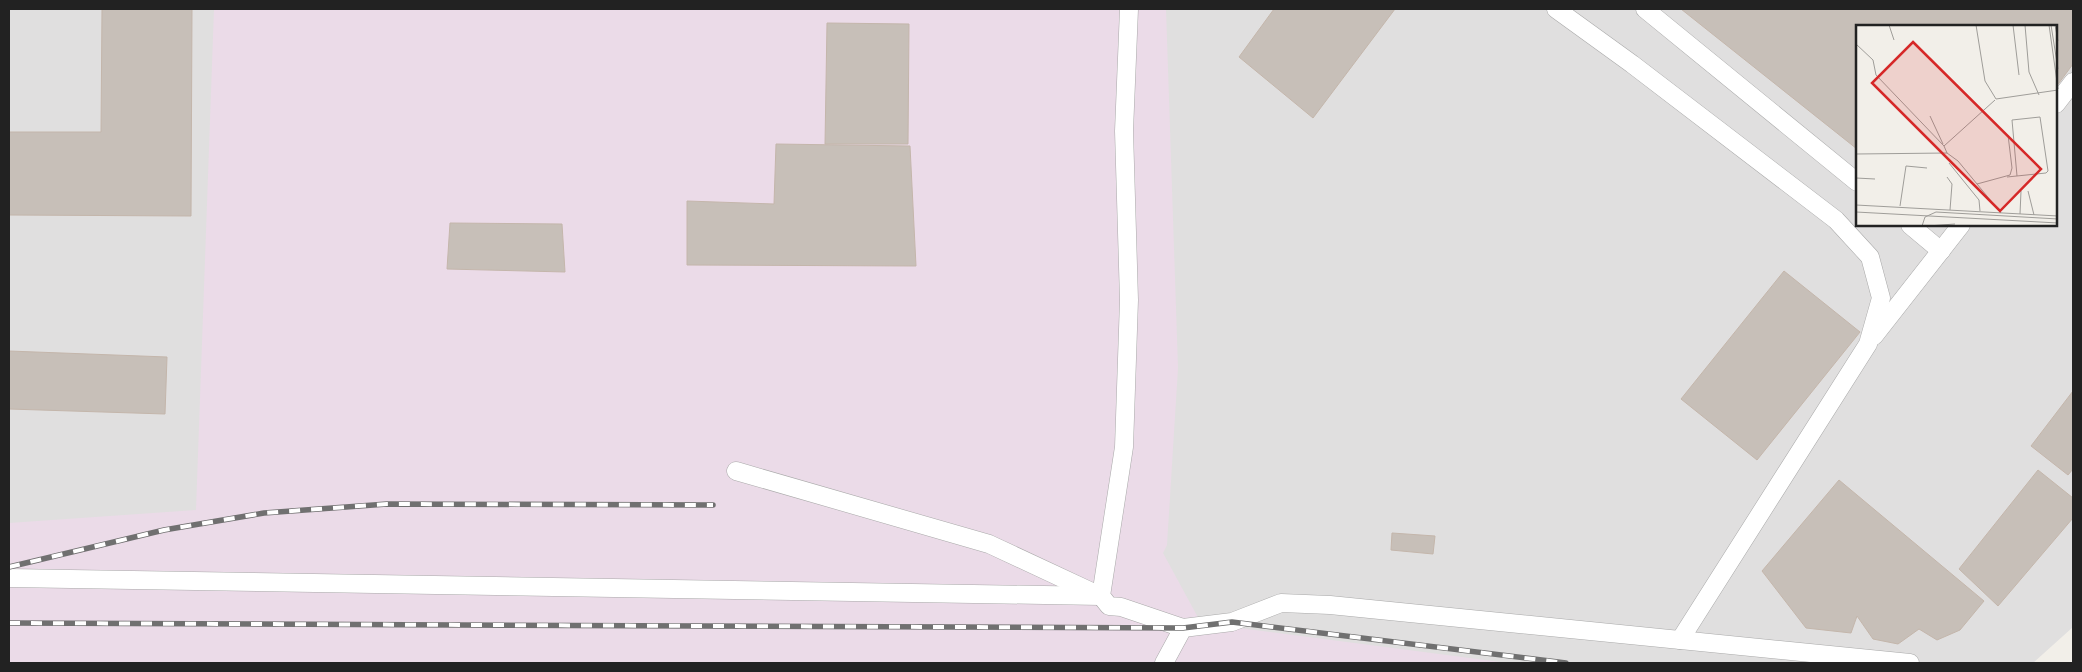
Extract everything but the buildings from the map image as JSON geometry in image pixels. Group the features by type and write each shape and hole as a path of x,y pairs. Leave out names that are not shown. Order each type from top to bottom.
{"lane":[{"path":"1101,596 1124,447 1129,300 1124,131 1129,9"},
{"path":"1556,9 1632,64 1842,226 1870,257 1881,298 1868,344"},
{"path":"1645,9 1856,181"},
{"path":"2057,103 2073,82"},
{"path":"1911,226 1941,250"},
{"path":"1680,640 1868,344 1960,226"},
{"path":"736,470 989,544 1101,596 1109,606 1121,607 1182,628 1232,622 1281,603 1340,606 1910,663"},
{"path":"9,578 1101,596"},
{"path":"1164,663 1182,628"}],"shaded area":[{"path":"9,9 2073,9 2073,627 2033,663 9,663"},
{"path":"214,9 1166,9 1178,368 1167,545 1163,553 1201,623 1508,663 9,663 9,523 196,510"}],"railway":[{"path":"9,567 164,530 264,513 387,504 713,505"},
{"path":"9,623 1183,628 1232,622 1566,663"}]}
